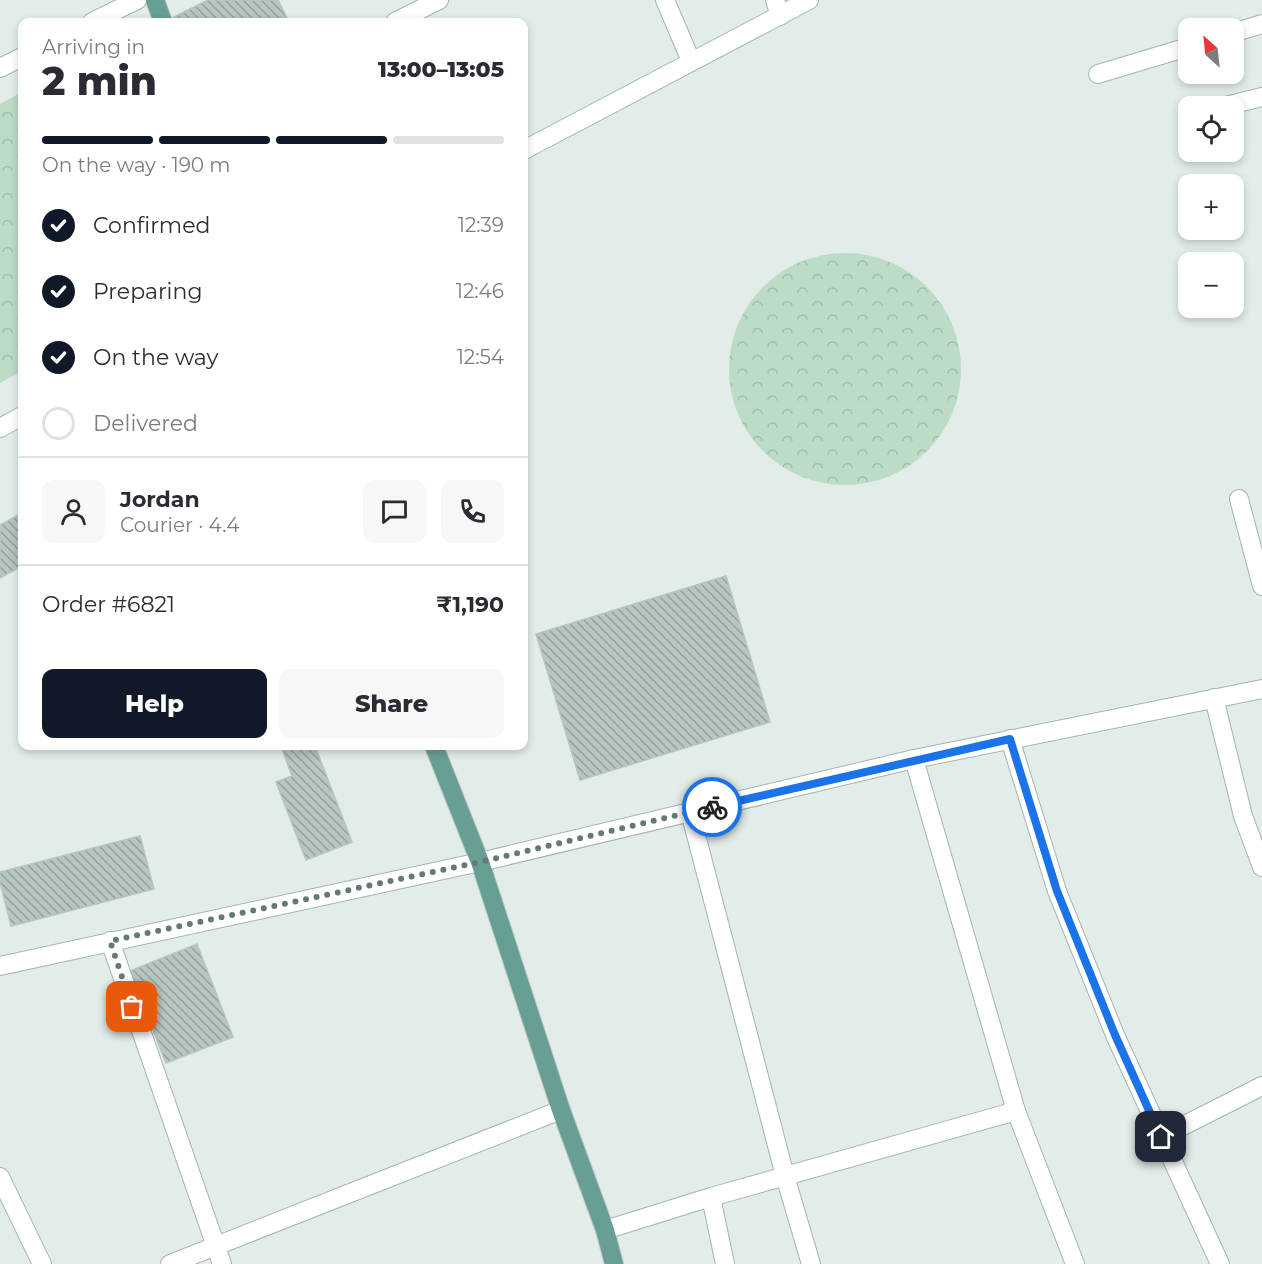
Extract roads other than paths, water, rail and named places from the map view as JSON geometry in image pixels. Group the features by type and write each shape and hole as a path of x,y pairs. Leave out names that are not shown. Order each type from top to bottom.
{"main road":[{"path":"155,0 162,18"},
{"path":"436,750 480,862 614,1264"}],"street":[{"path":"100,18 137,0"},
{"path":"403,18 439,0"},
{"path":"665,0 691,61"},
{"path":"528,148 691,61 778,8 808,0"},
{"path":"1244,30 1262,24"},
{"path":"1098,74 1178,50"},
{"path":"0,68 18,59"},
{"path":"1244,101 1262,96"},
{"path":"0,428 18,418"},
{"path":"1239,499 1262,586"},
{"path":"0,966 480,862 914,759 1262,689"},
{"path":"1214,698 1243,816 1262,867"},
{"path":"1010,739 1057,891 1115,1035 1220,1264"},
{"path":"914,759 1016,1111 1075,1264"},
{"path":"690,812 784,1176 811,1264"},
{"path":"110,941 222,1264"},
{"path":"1161,1137 1262,1086"},
{"path":"170,1264 561,1110"},
{"path":"604,1230 711,1197 1016,1111"},
{"path":"0,1177 42,1264"},
{"path":"711,1197 725,1264"}]}
